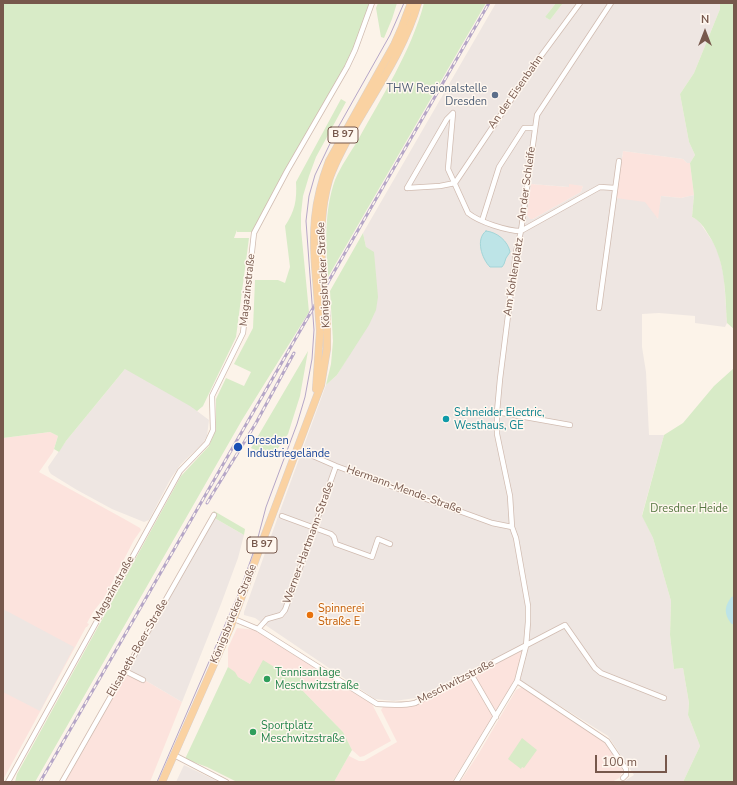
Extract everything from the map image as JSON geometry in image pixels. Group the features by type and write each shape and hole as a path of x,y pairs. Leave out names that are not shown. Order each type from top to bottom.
{"main road":[{"name":"Königsbrücker Straße","path":"315,399 320,331 314,238 315,211 318,192 329,161 394,45 411,3"},
{"name":"Königsbrücker Straße","path":"162,782 234,619 321,384 325,362 327,336 322,268 322,212 330,179 344,148 401,44 412,21 418,3"}],"street":[{"name":"Magazinstraße","path":"8,782 180,471 207,443 213,430 212,396 243,333 254,234 287,171 347,67 355,50 372,3"},
{"name":"An der Eisenbahn","path":"455,183 535,64 580,3"},
{"name":"An der Schleife","path":"521,231 538,115 542,106 611,3"},
{"path":"453,113 448,169 455,183 440,186 407,188 447,118 453,113"},
{"name":"An der Schleife","path":"482,220 498,167 524,128 535,128"},
{"path":"599,308 619,161"},
{"name":"Am Kohlenplatz","path":"455,183 468,213 474,217 514,231 521,231 516,252 497,412 498,434 510,496 512,527 516,538 528,606 526,646 517,681 456,782"},
{"name":"An der Schleife","path":"521,231 600,187 615,188"},
{"path":"497,412 570,425"},
{"name":"Hermann-Mende-Straße","path":"297,449 336,466 492,523 512,527"},
{"name":"Werner-Hartmann-Straße","path":"258,629 267,619 281,615 285,610 336,466"},
{"name":"Elisabeth-Boer-Straße","path":"62,782 214,515"},
{"path":"282,516 331,534 334,537 336,544 372,557 378,539 390,544"},
{"name":"Meschwitzstraße","path":"234,619 258,629 377,704 394,706 415,703 566,625 595,668 601,673 664,698"},
{"path":"125,671 143,680"},
{"path":"471,674 496,717"},
{"path":"517,681 607,741 626,769 626,775 622,778"},
{"path":"174,755 226,782"}],"shaded area":[{"path":"496,3 556,3 545,17 550,20 563,3 720,3 720,9 694,73 680,94 689,142 695,155 690,163 687,163 683,159 623,151 616,198 645,202 658,219 661,196 681,198 694,195 692,217 698,220 713,242 719,255 724,277 727,323 725,327 695,323 695,316 659,313 642,314 642,347 646,372 649,435 664,435 642,515 653,538 671,601 670,635 674,669 683,668 689,703 688,715 700,746 683,782 623,782 634,775 608,736 519,680 528,644 416,698 394,701 375,699 255,618 244,615 326,385 337,375 348,357 366,247 363,233","holes":["531,184 569,187 569,184 583,186 581,192 533,219 530,219 527,215"]},
{"path":"623,151 683,159 687,163 690,163 694,195 681,198 661,196 659,219 616,198"},
{"path":"569,183 583,186 581,192 533,219 530,219 527,215 531,184 568,187"},
{"path":"130,363 203,406 197,411 209,420 207,436 203,443 181,464 171,478 149,520 144,522 112,509 77,490 51,474 48,467 66,441"},
{"path":"50,432 58,436 53,452 39,472 126,520 141,530 134,540 104,598 93,612 87,623 89,624 4,778 3,438"},
{"path":"211,516 244,535 238,558 221,604 182,702 126,669"},
{"path":"3,609 74,647 40,711 3,692"},
{"path":"237,628 257,630 372,704 391,741 360,757 352,750 343,732 301,689 286,670 284,673 250,684 238,677 228,667 228,648"},
{"path":"523,650 515,680 491,722 452,782 334,782 349,756 359,761 364,761 397,742 381,710 383,707 416,704"},
{"path":"126,669 182,702 150,782 61,782 82,741"},
{"path":"522,687 605,742 623,771 619,778 612,782 460,782 516,690"},
{"path":"184,765 219,782 176,782"}],"green space":[{"path":"3,3 370,3 355,48 252,232 237,232 237,230 234,238 249,238 236,337 203,406 197,411 125,369 66,441 59,452 54,449 58,436 50,432 3,438"},
{"path":"378,3 397,3 384,38 381,37 376,8"},
{"path":"424,3 486,3 328,277 326,240 327,216 331,192 335,180 404,56 412,39"},
{"path":"556,3 563,3 550,20 545,17"},
{"path":"720,3 734,3 734,329 727,323 724,277 714,244 700,222 692,217 694,195 690,163 695,155 689,142 680,94 694,73 720,9"},
{"path":"341,99 346,102 316,157 303,196 301,229 309,312 242,420 35,782 15,782 17,774 181,476 209,446 216,429 216,399 226,378 244,386 251,372 234,364 253,328 255,280 278,280 285,283 290,267 285,226 295,205 296,182"},
{"path":"363,233 366,247 374,252 378,297 376,310 369,325 337,375 326,385 331,364 333,341 330,291"},
{"path":"308,351 300,396 288,434 271,458 251,448"},
{"name":"Dresdner Heide","path":"734,368 734,782 683,782 700,746 688,715 689,703 683,668 674,669 670,635 671,601 653,538 642,516 664,435 683,423 714,386"},
{"path":"214,511 245,529 244,535 211,516"},
{"path":"263,660 284,673 286,670 301,678 301,689 343,732 352,750 334,782 237,782 207,767 185,759 228,667 235,672 238,677 250,684"},
{"path":"522,738 537,750 524,768 522,767 521,769 508,759"}],"water":[{"path":"486,231 498,235 509,248 510,252 502,267 490,267 484,259 480,244"}],"waterway":[{"path":"734,601 730,610 734,620"}],"tram line":[{"path":"157,782 240,590 256,545 266,507 297,424 305,397 312,359 314,330 306,221 309,196 315,175 336,131 390,35 404,3"}],"railway":[{"path":"40,782 489,3"},
{"path":"207,503 256,423 294,353"}],"place":[{"name":"THW Regionalstelle Dresden","path":"495,95"},
{"name":"Schneider Electric, Westhaus, GE","path":"446,419"},
{"name":"Dresden Industriegelände","path":"238,447"},
{"name":"Spinnerei Straße E","path":"310,615"},
{"name":"Tennisanlage Meschwitzstraße","path":"267,679"},
{"name":"Sportplatz Meschwitzstraße","path":"253,732"}]}
